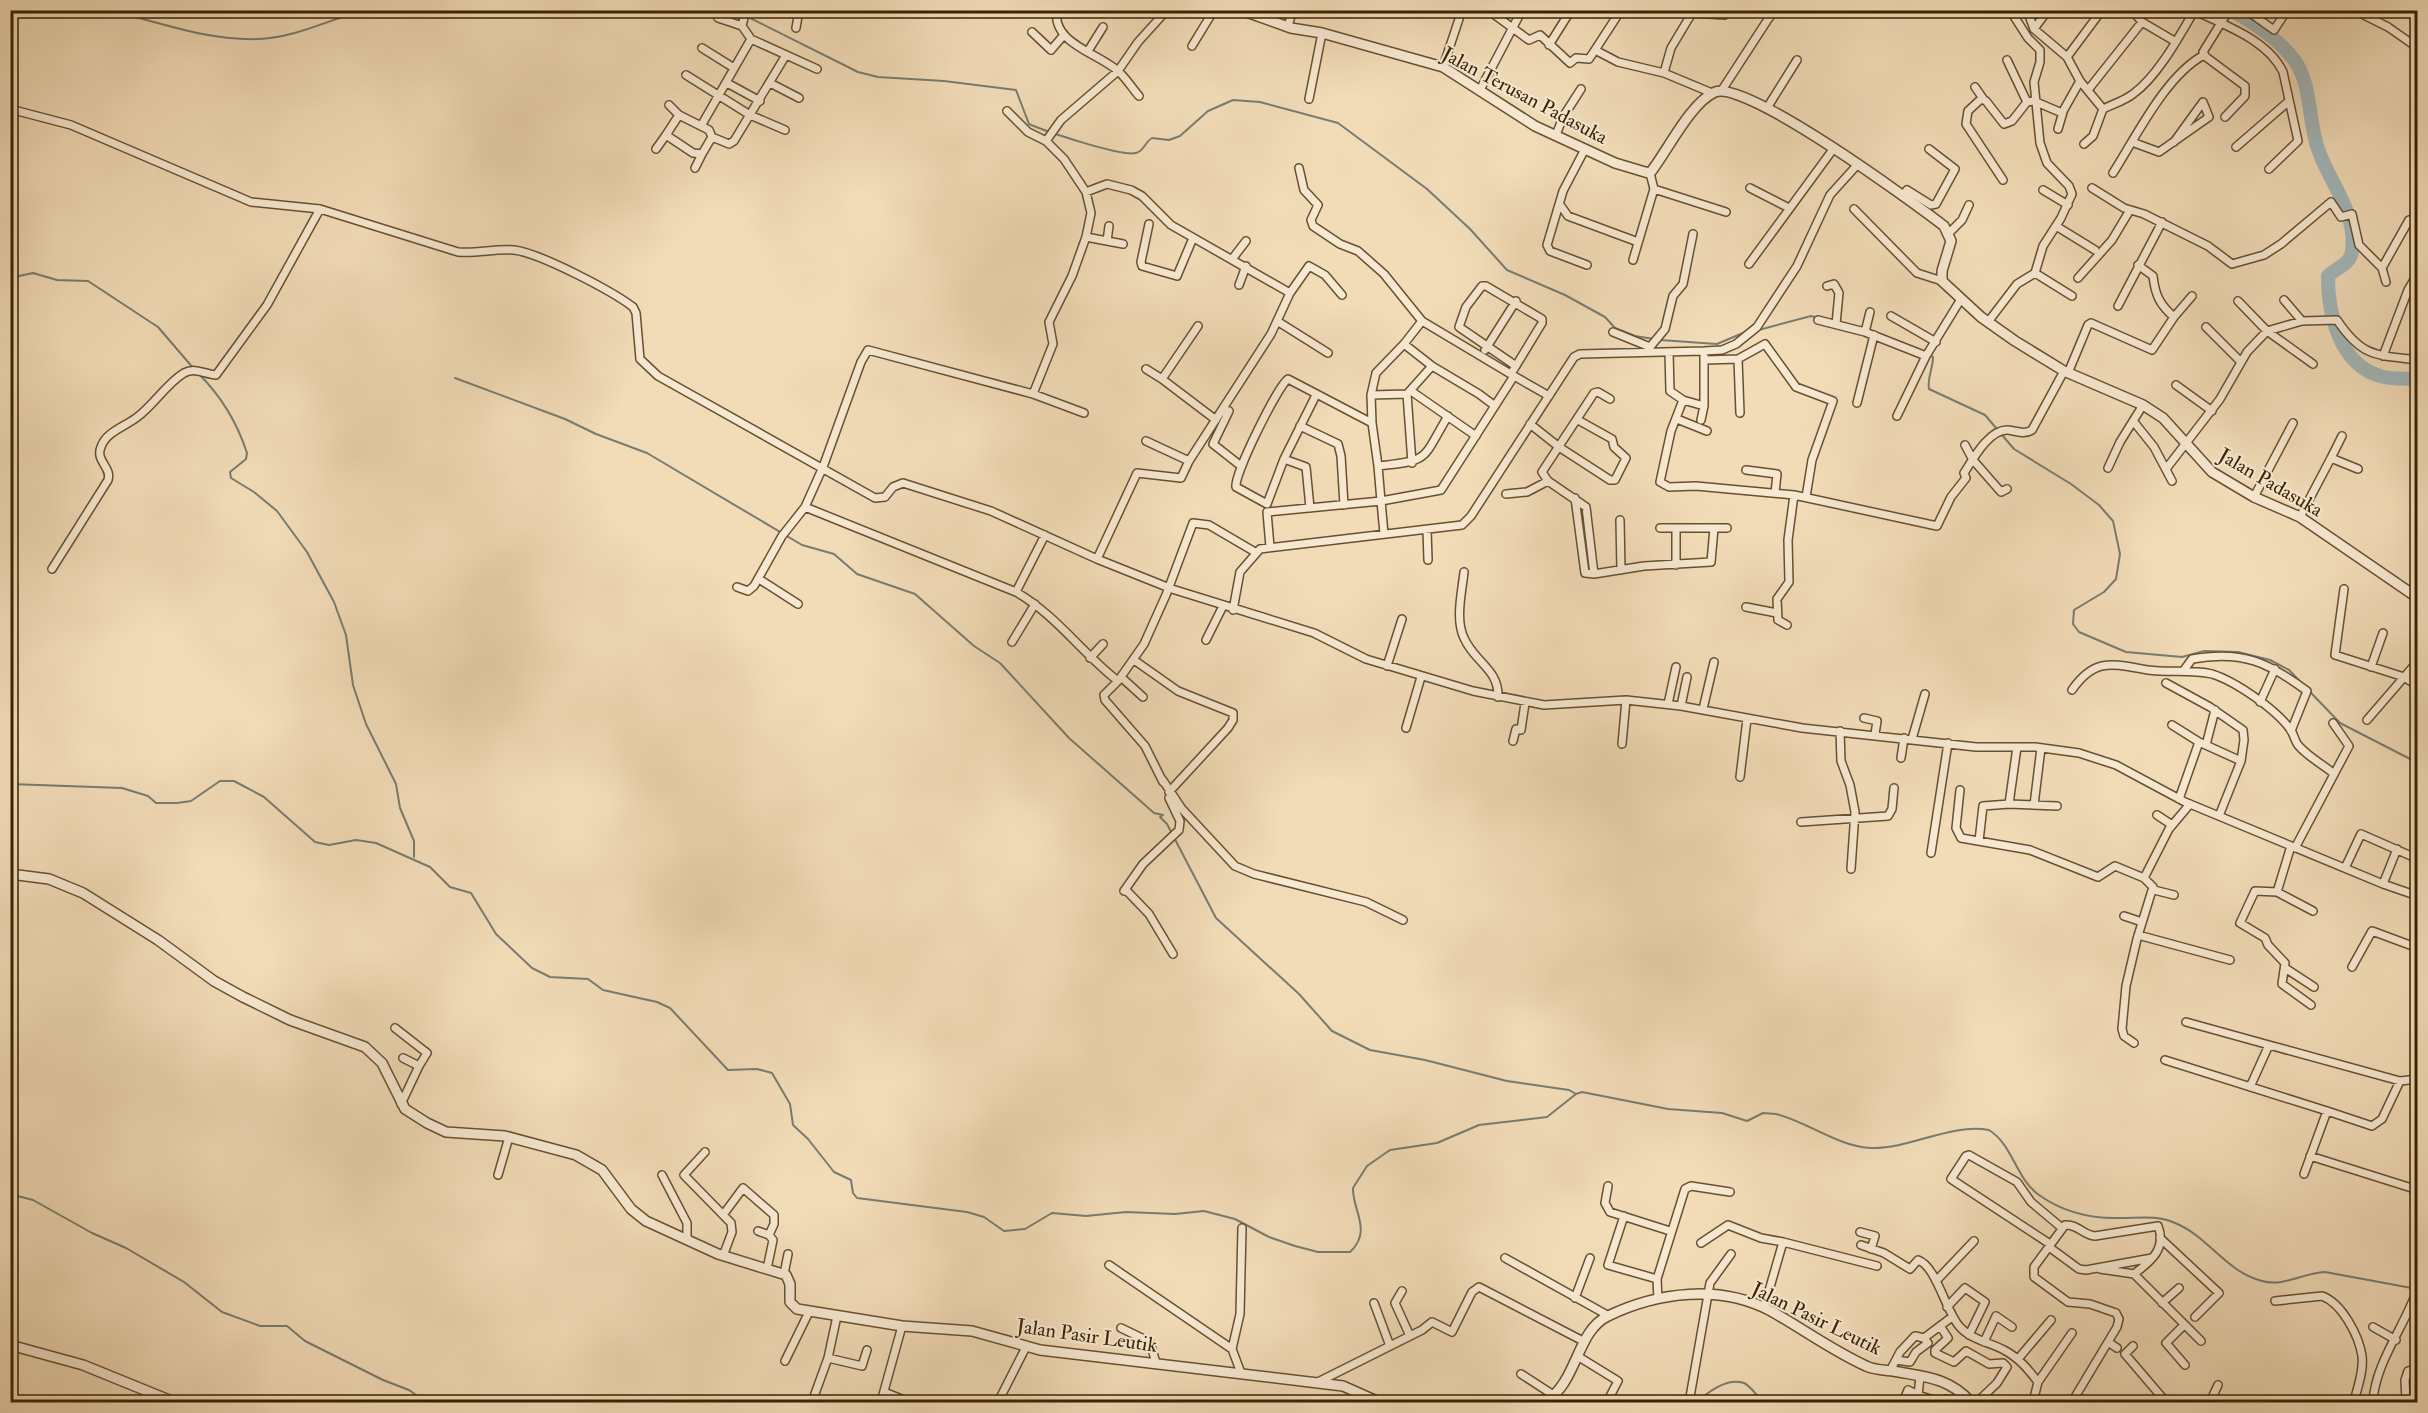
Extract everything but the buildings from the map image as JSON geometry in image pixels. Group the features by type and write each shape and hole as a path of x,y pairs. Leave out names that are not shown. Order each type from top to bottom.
{"street":[{"path":"742,26 746,10"},
{"path":"1057,10 1056,25 1064,36 1118,71 1139,96"},
{"path":"1046,141 1061,120 1118,71 1158,13 1167,10"},
{"path":"1192,46 1214,10"},
{"name":"Jalan Terusan Padasuka","path":"1241,10 1266,21 1322,33 1443,67 1514,114 1615,163 1650,173"},
{"path":"1288,26 1293,10"},
{"path":"1488,10 1530,40 1540,35 1570,63 1576,58 1589,59 1621,10"},
{"path":"1549,45 1572,10"},
{"path":"1682,10 1692,13 1725,15 1728,10"},
{"path":"1722,90 1772,14 1761,10"},
{"path":"1975,87 2004,124 2012,122 2031,102 2040,62 2040,50 2019,27 2010,10"},
{"path":"2027,10 2034,29 2067,57 2080,81 2103,109"},
{"path":"2034,29 2048,10"},
{"path":"2067,57 2102,10"},
{"path":"2132,10 2142,22 2176,42"},
{"path":"2246,10 2274,30 2287,10"},
{"path":"2354,10 2388,27 2418,48"},
{"path":"796,28 797,11"},
{"path":"1480,90 1521,11"},
{"path":"2084,144 2093,136 2103,109 2134,93 2176,42 2193,11 2222,23 2274,56 2283,72 2298,144 2269,169"},
{"path":"2113,172 2188,63 2204,55 2228,12"},
{"path":"1665,69 1671,48 1692,13"},
{"path":"718,18 742,26 751,39 817,69"},
{"path":"1443,67 1460,20"},
{"path":"2088,90 2142,22"},
{"path":"1088,51 1104,27"},
{"path":"1032,32 1051,50 1064,36"},
{"path":"1309,99 1322,33"},
{"path":"701,126 751,39"},
{"path":"702,48 734,68"},
{"path":"1595,50 1618,62 1664,73 1712,93"},
{"path":"669,105 679,115 709,130 712,136 732,143 760,101 786,55"},
{"path":"2204,55 2245,86 2245,96 2224,117"},
{"path":"1767,108 1797,60"},
{"path":"1988,322 2017,284 2035,273 2043,246 2072,194 2069,186 2047,163 2031,102 2007,60"},
{"path":"686,75 750,115 786,130"},
{"path":"2058,129 2063,112 2080,81"},
{"path":"727,82 760,101"},
{"path":"770,83 800,98"},
{"path":"1556,135 1563,117 1581,89"},
{"path":"1633,260 1654,189 1650,173 1693,112 1712,93 1722,90 1767,108 1834,148 1944,226 1951,241 1942,271 1942,281 1917,273 1854,208"},
{"path":"1984,100 1981,99 1968,111 1966,123 2003,180"},
{"path":"2236,147 2289,100"},
{"path":"2031,102 2063,112"},
{"path":"2132,142 2159,152 2174,142 2209,117 2204,102 2174,142"},
{"path":"10,109 71,125 251,202 320,209 458,252 518,251 548,262 633,307 636,313 640,359 658,376 878,499 885,496 897,483 903,483 991,511 1097,559 1169,588 1233,610 1314,633 1366,659 1387,666 1525,703 1544,705 1626,700 1668,704 1747,719 1840,731 1948,743 2041,748 2096,758 2134,774 2190,804 2383,884 2418,896"},
{"path":"1007,111 1028,132 1046,141 1064,159 1086,192 1091,213 1086,237 1072,276 1049,322 1053,344 1033,394"},
{"path":"656,149 679,115"},
{"path":"666,135 693,153 702,154"},
{"path":"695,168 712,136"},
{"path":"1749,264 1834,148"},
{"path":"1585,149 1563,191 1561,206 1547,248 1587,265"},
{"path":"1902,196 1907,190 1934,205 1946,188 1955,171 1954,167 1929,149"},
{"path":"1233,610 1240,572 1255,552 1270,547 1456,526 1466,521 1574,357 1580,354 1651,350 1669,352 1722,350 1736,345 1757,327 1797,266 1830,195 1858,164"},
{"path":"1299,168 1304,190 1318,206 1311,220 1313,226 1358,251 1384,274 1422,321 1549,396"},
{"path":"1086,192 1107,184 1131,190 1142,196 1166,221 1290,293"},
{"path":"1750,188 1789,208"},
{"path":"2092,188 2130,210 2162,222 2208,246 2232,264 2264,255 2281,244 2331,202 2341,217 2352,214 2362,251 2382,268 2386,282"},
{"path":"1654,189 1726,212"},
{"path":"2043,190 2068,204"},
{"path":"1949,233 1962,220 1969,205"},
{"path":"1561,206 1568,216 1638,242"},
{"path":"52,569 108,480 108,470 99,457 99,451 107,436 138,417 184,374 201,371 216,375 257,321 320,209"},
{"path":"2078,278 2112,240 2130,210"},
{"path":"2382,268 2409,220 2418,221"},
{"path":"2118,306 2162,222"},
{"path":"1149,224 1141,264 1153,270 1177,276 1193,238"},
{"path":"1107,241 1109,226"},
{"path":"2056,226 2096,250"},
{"path":"1651,350 1665,329 1673,296 1683,284 1693,234"},
{"path":"1086,237 1123,244"},
{"path":"1233,258 1246,241"},
{"path":"2138,265 2153,276 2153,287 2159,301 2174,317"},
{"path":"1239,285 1246,266"},
{"path":"1097,559 1137,473 1180,479 1277,321 1290,293 1309,266 1325,275 1342,295"},
{"path":"2035,273 2072,296"},
{"path":"2383,356 2408,290 2418,273"},
{"name":"Jalan Padasuka","path":"1942,281 1988,322 2066,372 2143,405 2163,418 2212,472 2254,497 2300,517 2416,593"},
{"path":"1827,286 1834,284 1839,293 1836,324"},
{"path":"1372,423 1316,395 1295,381 1285,380 1241,466 1235,482 1236,487 1267,508 1344,505 1441,490 1495,406 1542,321 1516,302 1485,286 1466,308 1459,327 1486,348 1516,366"},
{"path":"1683,399 1671,430 1660,482 1669,487 1696,486 1794,495 1937,526 1951,497 1963,486 1966,478 1964,473 1995,433 2006,430 2028,433 2032,430 2066,372 2088,325 2091,323 2151,350 2192,296"},
{"path":"1897,416 1926,356 1961,299"},
{"path":"2284,300 2302,321"},
{"path":"2238,301 2266,331 2313,364"},
{"path":"1482,355 1516,302"},
{"path":"1865,332 1870,312"},
{"path":"1891,316 1936,342"},
{"path":"1818,320 1865,332 1926,356"},
{"path":"2166,469 2188,445 2212,411 2241,362 2266,331 2302,321 2337,320 2352,342 2369,352 2418,360"},
{"path":"1277,321 1328,353"},
{"path":"1384,534 1371,395 1376,373 1422,321"},
{"path":"1162,379 1198,326"},
{"path":"2206,327 2241,362"},
{"path":"1613,332 1651,350"},
{"path":"1857,402 1874,335"},
{"path":"1404,344 1432,366 1495,406"},
{"path":"1705,360 1738,359 1765,344 1796,387 1833,401 1812,460 1806,497"},
{"path":"737,587 748,591 759,579 782,536 805,507 823,467 836,426 867,350 1033,394 1084,413"},
{"path":"1701,420 1704,406 1704,351"},
{"path":"1669,352 1670,391 1683,399 1704,406"},
{"path":"1738,359 1740,413"},
{"path":"1412,463 1409,392 1432,366"},
{"path":"1146,369 1216,420"},
{"path":"2176,385 2212,411"},
{"path":"1371,395 1409,392 1476,436"},
{"path":"1594,574 1587,510 1575,498 1548,481 1543,470 1594,393 1598,392 1610,399"},
{"path":"1270,547 1267,508 1284,459 1316,395"},
{"path":"2108,468 2120,442 2143,405"},
{"path":"1229,411 1213,444 1241,466"},
{"path":"1378,466 1412,463 1423,458 1448,416"},
{"path":"1677,418 1707,431"},
{"path":"1530,424 1559,447 1610,480 1617,477 1626,458 1614,447 1612,439 1578,420"},
{"path":"2134,422 2154,447 2172,481"},
{"path":"2254,497 2293,423"},
{"path":"1300,426 1338,444 1341,456 1344,505"},
{"path":"2300,517 2342,436"},
{"path":"1146,441 1189,462"},
{"path":"1965,445 1973,460 2001,492 2007,489"},
{"path":"2331,458 2358,469"},
{"path":"1284,459 1306,467 1310,508"},
{"path":"1746,470 1777,474 1775,493"},
{"path":"1506,494 1527,492 1548,481"},
{"path":"1787,624 1778,621 1777,613 1779,593 1789,582 1788,540 1794,495"},
{"path":"1575,498 1585,573 1711,562 1714,528"},
{"path":"805,507 1017,592 1035,604 1090,658 1143,697"},
{"path":"1620,520 1621,570"},
{"path":"1255,552 1209,525 1194,522 1169,588 1134,660 1104,695 1105,700 1145,746 1169,792 1220,852 1235,866 1254,874 1366,902 1403,920"},
{"path":"1660,528 1727,528"},
{"path":"1676,529 1676,565"},
{"path":"1427,530 1428,560"},
{"path":"1017,592 1045,535"},
{"path":"1464,572 1462,631 1479,662 1495,678 1498,697"},
{"path":"759,579 798,604"},
{"path":"2344,589 2335,655 2404,676 2418,686"},
{"path":"1012,642 1035,604"},
{"path":"1206,640 1223,606"},
{"path":"1746,607 1777,613"},
{"path":"1387,666 1402,619"},
{"path":"2371,667 2383,633"},
{"path":"1090,658 1102,645"},
{"path":"2184,670 2192,660 2224,656 2259,661 2275,669 2307,691 2292,731"},
{"path":"1134,660 1178,690 1233,713 1233,720 1228,728 1169,792"},
{"path":"2367,720 2418,661"},
{"path":"1703,710 1714,663"},
{"path":"2072,690 2079,680 2098,666 2114,664 2151,670 2184,670 2211,674 2237,683 2292,731 2297,744 2333,773"},
{"path":"1668,704 1676,666"},
{"path":"2260,702 2275,669"},
{"path":"1406,728 1421,676"},
{"path":"1681,706 1688,677"},
{"path":"2166,683 2215,710 2243,730 2241,761 2219,816"},
{"path":"1901,758 1925,694"},
{"path":"1622,744 1626,700"},
{"path":"1513,741 1515,728 1521,730 1525,703"},
{"path":"2179,799 2215,710"},
{"path":"1864,718 1877,722 1875,734"},
{"path":"1740,777 1747,719"},
{"path":"2277,892 2293,847 2349,744 2333,723"},
{"path":"2172,725 2202,744 2241,761"},
{"path":"1840,731 1841,761 1850,785 1855,819 1851,869"},
{"path":"1931,853 1948,743"},
{"path":"2009,804 2017,747"},
{"path":"2034,805 2041,748"},
{"path":"1162,779 1166,794 1180,820 1179,830 1143,864 1125,890 1149,914 1173,954"},
{"path":"1801,822 1890,815 1894,788"},
{"path":"1960,790 1958,834 1966,840 2030,850 2098,877 2113,866 2144,878 2154,890 2174,895"},
{"path":"1979,841 1983,806 2009,804 2057,806"},
{"path":"2144,878 2172,825 2190,804"},
{"path":"2157,815 2172,825"},
{"path":"2345,868 2361,834 2418,859"},
{"path":"2383,884 2397,849"},
{"path":"10,874 49,879 83,893 158,940 214,981 243,997 290,1020 365,1047 382,1063 401,1104 410,1113 446,1132 509,1137 567,1152 584,1159 606,1175 635,1213 723,1256 784,1274 788,1254"},
{"path":"2134,1043 2124,1036 2122,1029 2126,986 2142,922 2154,890"},
{"path":"2311,1005 2282,984 2285,963 2268,945 2265,938 2240,923 2253,892 2277,892 2313,911"},
{"path":"2124,916 2142,922"},
{"path":"2352,967 2372,931 2418,948"},
{"path":"2138,936 2229,960"},
{"path":"2285,968 2314,987"},
{"path":"2186,1022 2400,1081 2418,1079"},
{"path":"395,1028 427,1053 401,1104"},
{"path":"2250,1087 2269,1045"},
{"path":"403,1058 419,1066"},
{"path":"2165,1060 2372,1126 2382,1119 2400,1081"},
{"path":"2304,1173 2327,1111"},
{"path":"498,1175 509,1137"},
{"path":"705,1152 684,1175 723,1215 732,1228 723,1256"},
{"path":"2062,1228 2031,1202 2017,1182 1969,1155 1951,1179 2050,1245 2079,1269 2100,1269 2134,1274 2201,1341"},
{"path":"2310,1156 2418,1190"},
{"path":"662,1175 687,1222 687,1239"},
{"path":"1608,1186 1605,1203 1610,1212 1670,1231"},
{"path":"1658,1299 1657,1279 1670,1231 1687,1187 1730,1192"},
{"path":"723,1215 743,1188 774,1215 774,1224 769,1235"},
{"path":"1623,1216 1608,1265 1657,1279"},
{"path":"2072,1402 2117,1327 2119,1319 2116,1313 2090,1304 2068,1302 2034,1277 2034,1267 2062,1228 2071,1224 2086,1235 2095,1236 2156,1226 2159,1228 2160,1238 2158,1252 2134,1274"},
{"path":"1701,1243 1728,1225 1761,1238 1877,1266"},
{"path":"1232,1349 1239,1320 1242,1228"},
{"path":"758,1231 769,1235 773,1240 767,1269"},
{"path":"1860,1232 1875,1237 1871,1249"},
{"path":"2160,1238 2219,1293 2195,1317"},
{"path":"1936,1281 1974,1241"},
{"path":"1764,1308 1783,1242"},
{"path":"1861,1245 1884,1253 1910,1269 1918,1260 1921,1261 1932,1272 1952,1317 1969,1335 2018,1359 2038,1382"},
{"path":"1690,1397 1711,1281 1731,1254"},
{"path":"1505,1258 1609,1316"},
{"path":"1575,1298 1590,1258"},
{"path":"2100,1269 2152,1258"},
{"path":"1109,1265 1232,1349 1242,1373"},
{"name":"Jalan Pasir Leutik","path":"784,1274 790,1284 791,1304 809,1312 902,1326 972,1331 1026,1347 1347,1387 1379,1402"},
{"path":"1314,1384 1410,1336 1432,1322 1452,1332 1472,1292 1479,1287 1485,1288 1585,1342"},
{"path":"1947,1307 1965,1288 1985,1302 1969,1335"},
{"path":"2162,1303 2179,1288"},
{"path":"2373,1402 2376,1379 2396,1340 2417,1290"},
{"path":"1402,1291 1395,1303 1410,1336"},
{"name":"Jalan Pasir Leutik","path":"1545,1402 1555,1396 1579,1357 1593,1328 1609,1316 1680,1294 1736,1299 1764,1308 1868,1367 1946,1382 1970,1402"},
{"path":"2275,1301 2322,1296 2329,1299 2341,1311 2355,1337 2362,1358 2354,1401 2366,1402"},
{"path":"1374,1303 1390,1346"},
{"path":"785,1361 809,1312"},
{"path":"812,1402 828,1358 837,1316"},
{"path":"1984,1342 1996,1316 2012,1327"},
{"path":"1924,1338 1952,1317"},
{"path":"2018,1359 2051,1320"},
{"path":"2184,1325 2166,1343 2185,1365"},
{"path":"881,1402 902,1326"},
{"path":"1940,1326 1948,1338 1935,1350 1935,1353 1954,1362 1966,1351 1989,1364 2003,1363 2007,1367 1997,1383 1977,1402"},
{"path":"2373,1327 2396,1340"},
{"path":"1121,1328 1150,1342 1156,1363"},
{"path":"2033,1402 2038,1382 2072,1333"},
{"path":"1890,1371 1896,1360 1915,1336 1924,1338 1928,1343 1916,1352 1911,1362 1896,1360"},
{"path":"2108,1342 2117,1348"},
{"path":"10,1345 83,1365 152,1399 174,1402"},
{"path":"2133,1346 2125,1354 2166,1402"},
{"path":"998,1402 1026,1347"},
{"path":"828,1358 863,1365 867,1350"},
{"path":"1579,1357 1618,1381 1607,1402"},
{"path":"2406,1402 2405,1380 2408,1371 2418,1368"},
{"path":"1521,1374 1555,1396"},
{"path":"1918,1395 1920,1377"},
{"path":"2210,1402 2218,1385"},
{"path":"1903,1402 1908,1390 1929,1401 1939,1402"},
{"path":"884,1392 909,1402"},
{"path":"1944,1402 1946,1398 1956,1402"}],"waterway":[{"path":"10,17 29,10"},
{"path":"109,10 202,34 239,39 272,38 299,32 365,10"},
{"path":"734,10 858,72 878,77 944,81 1016,90 1029,124 1115,151 1136,153 1152,138 1169,140 1180,136 1208,111 1233,100 1260,102 1338,123 1427,189 1470,229 1507,270 1565,295 1605,317 1615,328 1635,336 1654,339"},
{"path":"2230,10 2256,25 2282,46 2295,61 2304,81 2318,149 2347,211 2352,237 2352,251 2349,259 2328,276 2330,306 2339,336 2355,361 2366,370 2384,377 2418,379"},
{"path":"10,278 33,273 57,280 88,281 158,327 194,369"},
{"path":"1755,331 1811,316 1819,318"},
{"path":"1660,340 1717,344 1750,330"},
{"path":"1882,335 1913,347"},
{"path":"1929,355 1933,357 1929,389 1985,415 2014,449 2071,484 2099,505 2113,521 2120,554 2116,579 2104,592 2074,610 2073,624 2079,632 2126,652 2182,657 2204,651 2238,652 2270,660 2289,670 2340,723 2418,763"},
{"path":"198,373 227,410 247,453 246,459 230,472 231,478 254,492 277,511 307,552 334,602 346,635 353,685 366,724 396,784 400,808 414,841 414,857"},
{"path":"455,378 565,419 596,434 647,453 802,545 834,554 857,574 915,594 974,646 1000,663 1069,738 1154,813 1163,815 1160,817 1167,824 1216,918 1299,994 1332,1031 1370,1050 1425,1060 1507,1081 1569,1090 1576,1094"},
{"path":"10,784 122,788 148,796 156,803 177,803 191,801 220,781 234,781 264,797 315,842 329,845 356,840 376,843 430,867 450,887 471,893 496,934 532,968 550,977 588,979 603,990 657,1002 670,1008 728,1070 757,1069 772,1073 790,1104 793,1125 808,1139 834,1172 851,1180 853,1193 857,1198 967,1212 984,1217 1004,1231 1025,1229 1052,1213 1086,1216 1126,1212 1175,1214 1204,1211 1235,1219 1269,1237 1295,1246 1318,1252 1350,1252 1357,1244 1361,1228 1353,1188 1367,1166 1390,1150 1437,1143 1479,1125 1547,1117 1576,1094 1582,1092 1668,1109 1722,1113 1747,1121 1763,1113 1776,1114 1859,1147 1901,1145 1960,1130 1989,1130 2004,1144 2031,1188 2048,1201 2068,1210 2099,1217 2168,1220 2197,1236 2238,1270 2262,1281 2286,1281 2325,1272 2417,1289"},
{"path":"10,1194 33,1200 92,1233 126,1248 184,1282 222,1312 260,1326 287,1326 305,1341 383,1380 409,1390 426,1402"},
{"path":"1697,1402 1718,1386 1731,1382 1747,1384 1764,1402"}]}
